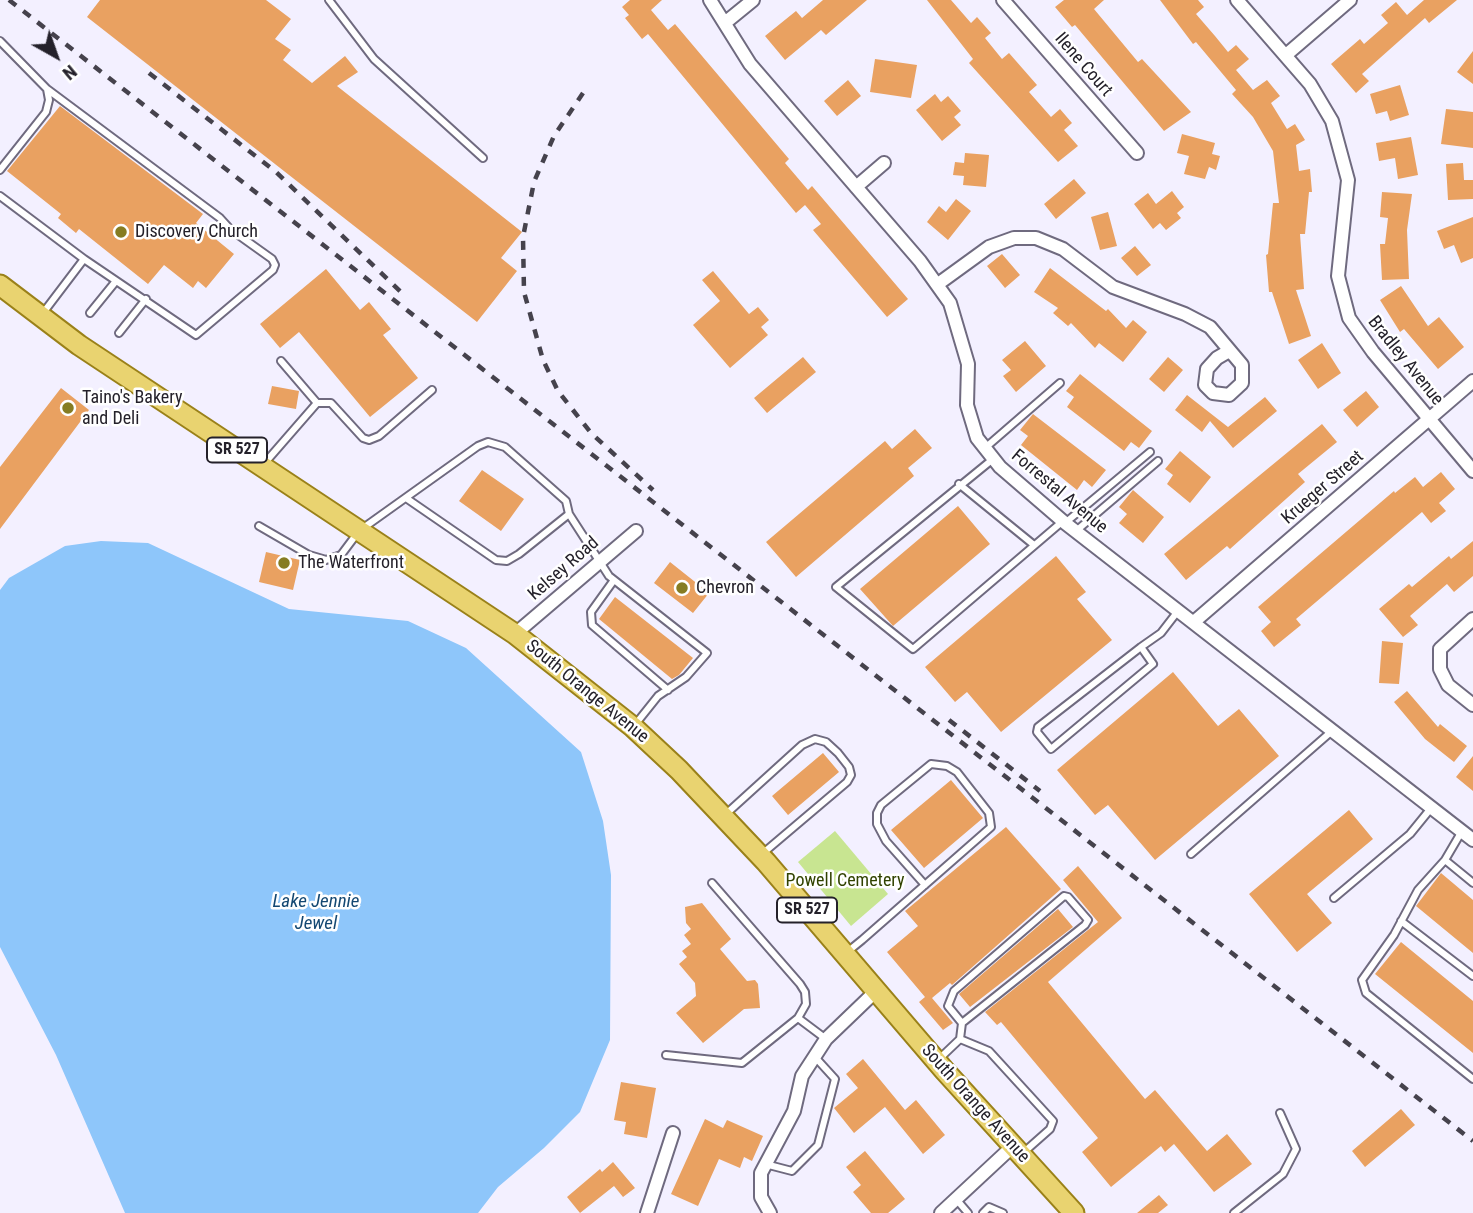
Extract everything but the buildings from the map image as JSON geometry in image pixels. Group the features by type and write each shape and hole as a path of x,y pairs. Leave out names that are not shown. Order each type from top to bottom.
{"main road":[{"name":"South Orange Avenue","path":"0,285 40,317 515,634 633,727 760,855 937,1062 1074,1213"}],"street":[{"name":"Forrestal Avenue","path":"710,0 750,64 938,284 950,303 968,364 967,405 977,438 989,453 1068,525 1195,621 1473,840"},
{"path":"726,22 753,0"},
{"name":"Ilene Court","path":"1003,0 1137,153"},
{"name":"Bradley Avenue","path":"1237,0 1310,84 1332,121 1348,180 1338,276 1349,318 1473,471"},
{"path":"1286,55 1350,0"},
{"path":"856,187 884,163"},
{"path":"938,284 989,247 1013,238 1036,238 1063,249 1113,287 1185,314 1210,327 1229,351"},
{"name":"Krueger Street","path":"1195,621 1473,381"},
{"name":"Kelsey Road","path":"515,634 636,531"},
{"path":"1473,619 1440,649 1440,670 1448,685 1473,705"},
{"path":"770,1213 761,1197 759,1184 765,1164 794,1111 802,1076 826,1039 876,991"},
{"path":"647,1213 673,1133"},
{"path":"941,1213 1017,1151"}],"lane":[{"path":"329,0 373,59 482,158"},
{"path":"0,41 47,89 220,218 230,229 272,259 275,265 273,270 196,335 84,259 0,196"},
{"path":"0,170 46,112 47,89"},
{"path":"40,317 84,259"},
{"path":"90,313 116,281"},
{"path":"119,333 146,299"},
{"path":"281,360 317,402 331,403 363,438 369,440 379,436 432,390"},
{"path":"1060,383 959,484 836,587 913,649 1034,545 1068,525 1158,461"},
{"path":"262,466 317,402"},
{"path":"259,526 309,555 326,560 341,555 359,531 488,442 505,447 566,501 569,513 599,562 614,580 707,653 686,677 658,696 633,727"},
{"path":"1068,525 1150,452"},
{"path":"959,484 1034,545"},
{"path":"406,498 496,560 507,561 519,554 569,513"},
{"path":"614,580 591,612 592,625 667,690"},
{"path":"1141,647 1153,664 1051,749 1037,732 1038,727 1141,647 1161,633 1179,609"},
{"path":"1191,854 1333,730"},
{"path":"724,816 802,745 815,739 826,742 838,753 849,767 851,775 847,782 760,855"},
{"path":"845,954 925,885 991,827 992,819 957,772 947,766 931,764 881,805 877,813 877,824 886,841 925,885"},
{"path":"1334,898 1410,834 1432,807"},
{"path":"1462,831 1445,860 1418,890 1401,921 1366,971 1363,987 1366,993 1473,1079"},
{"path":"1445,860 1473,883"},
{"path":"666,1055 742,1063 798,1018 806,1004 805,992 712,883"},
{"path":"937,1062 961,1039 962,1023 948,1006 954,991 1064,896 1068,897 1087,920 1085,925 962,1023"},
{"path":"1401,921 1473,976"},
{"path":"798,1018 826,1039"},
{"path":"961,1039 989,1051 1053,1121 1050,1129 1017,1151"},
{"path":"765,1164 792,1171 818,1145 835,1079 814,1056"},
{"path":"1234,1213 1283,1174 1296,1149 1280,1113"},
{"path":"956,1199 968,1213"},
{"path":"983,1213 989,1207 1003,1213"}],"green space":[{"name":"Powell Cemetery","path":"835,831 888,894 851,926 798,862"}],"water":[{"name":"Lake Jennie Jewel","path":"101,541 148,543 289,609 408,621 466,648 581,752 603,821 611,875 610,1040 580,1112 544,1148 498,1187 478,1213 125,1213 56,1055 0,947 0,590 9,578 65,546"}],"railway":[{"path":"9,0 1473,1141"},
{"path":"149,73 276,172 405,296"},
{"path":"583,93 554,136 534,182 523,237 524,292 543,360 558,391 591,433 653,490"},
{"path":"949,720 1040,791"}],"place":[{"name":"Discovery Church","path":"121,232"},
{"name":"Taino's Bakery and Deli","path":"68,408"},
{"name":"The Waterfront","path":"284,563"},
{"name":"Chevron","path":"682,588"}]}
